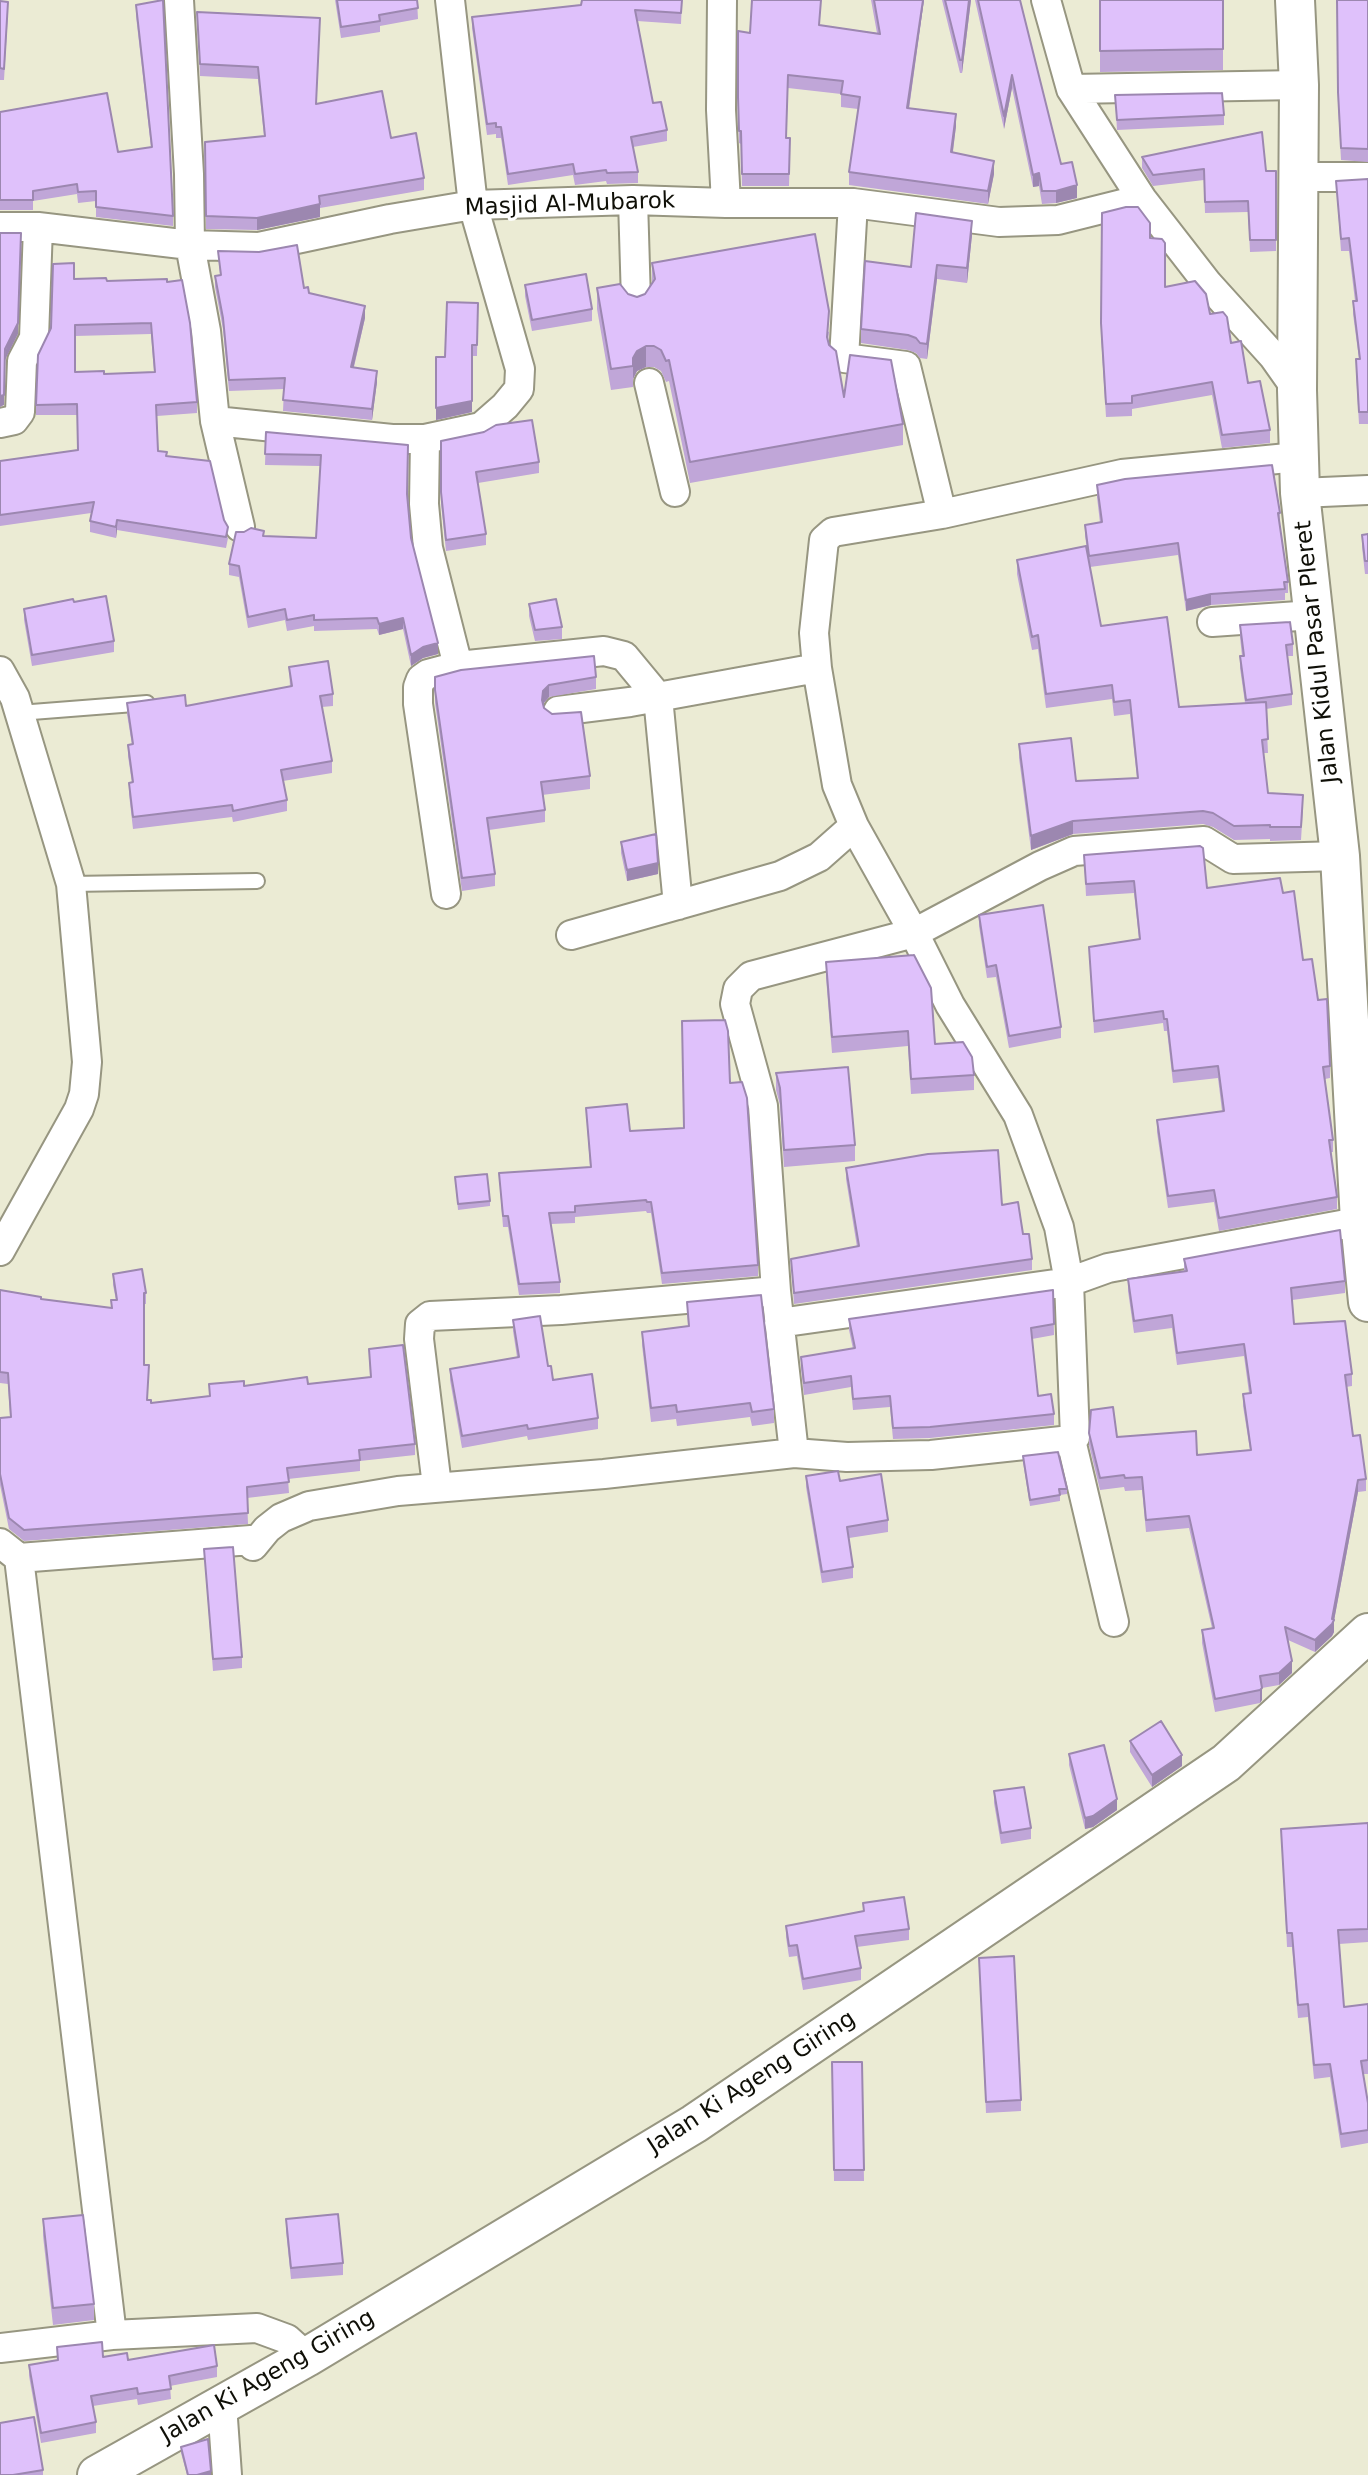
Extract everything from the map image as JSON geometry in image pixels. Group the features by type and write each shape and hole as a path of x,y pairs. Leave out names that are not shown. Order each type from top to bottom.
{"street":[{"path":"179,0 189,174 190,246 206,331 215,421 240,527"},
{"path":"215,421 392,439 425,439 481,428 519,389 520,369 472,205 450,0"},
{"path":"722,0 721,110 726,204"},
{"path":"1045,0 1072,89 1142,199 1208,284 1273,356 1297,390"},
{"name":"Jalan Kidul Pasar Pleret","path":"1295,0 1299,85 1299,475 1340,856 1356,909 1368,1302"},
{"path":"1072,89 1299,85"},
{"path":"1297,177 1368,177"},
{"name":"Masjid Al-Mubarok","path":"0,228 38,228 190,246 259,247 390,219 472,205 634,200 726,204 853,203 999,222 1058,220 1142,199"},
{"path":"634,200 636,301"},
{"path":"853,203 844,358 906,366 942,514"},
{"path":"0,423 15,420 20,412 22,361 34,338 38,228"},
{"path":"649,383 675,492"},
{"path":"425,439 424,504 428,548 458,666"},
{"path":"1114,1622 1071,1440 1074,1437 1069,1282 1059,1227 1018,1115 950,1004 854,826 837,785 817,668 814,632 824,540 833,532 942,514 1122,474 1299,475 1368,490"},
{"path":"1212,622 1313,615"},
{"path":"446,894 418,704 421,679 428,674 458,666 604,650 624,656 658,697 678,905"},
{"path":"558,711 658,697 817,668"},
{"path":"0,671 15,698 71,884 87,1062 84,1094 79,1109 0,1251"},
{"path":"571,935 780,876 818,858 854,826"},
{"path":"794,1453 776,1291 763,1106 736,1004 738,989 751,976 914,933 1040,866 1074,851 1205,841 1233,859 1340,856"},
{"path":"779,1324 1069,1282 1108,1268 1240,1246 1284,1234 1364,1221"},
{"path":"437,1486 419,1339 420,1324 430,1316 561,1310 776,1291"},
{"path":"112,2335 10,1551 251,1541 253,1546 267,1529 281,1518 309,1506 437,1486 604,1474 794,1453 847,1457 931,1455 1071,1440"},
{"name":"Jalan Ki Ageng Giring","path":"97,2475 307,2357 694,2124 1226,1763 1368,1633"},
{"path":"0,2348 112,2335 257,2328 287,2339 307,2357"},
{"path":"222,2405 227,2475"}],"lane":[{"path":"19,713 155,702"},
{"path":"71,884 257,881"}],"building":[{"path":"163,0 173,216 96,207 96,191 78,192 77,184 33,191 33,200 0,200 0,112 107,93 118,152 152,147 136,5"},
{"path":"337,0 417,0 418,8 379,15 380,21 341,27"},
{"path":"582,0 682,0 681,13 635,10 653,103 661,102 667,130 631,137 638,172 607,173 606,170 575,174 573,164 508,174 501,127 496,127 496,123 487,124 472,17 581,5"},
{"path":"752,0 821,0 819,25 880,34 874,0 923,0 907,108 956,114 951,152 994,161 988,191 849,172 860,97 841,94 843,81 788,75 786,138 790,138 789,174 742,174 738,31 750,33"},
{"path":"945,0 969,0 962,60 960,60"},
{"path":"978,0 1020,0 1061,164 1072,162 1077,185 1056,191 1042,191 1039,173 1033,175 1012,75 1004,116"},
{"path":"1100,0 1223,0 1223,49 1100,51"},
{"path":"1337,0 1368,0 1368,149 1341,148"},
{"path":"0,1 8,2 4,69 0,68"},
{"path":"197,12 320,18 316,104 382,91 391,138 416,133 424,178 319,196 320,204 257,218 206,216 205,142 265,136 258,67 200,64"},
{"path":"1222,93 1224,115 1117,120 1115,95"},
{"path":"1262,132 1266,171 1276,171 1276,240 1250,240 1248,201 1205,202 1204,169 1153,175 1142,157"},
{"path":"1368,179 1368,412 1359,412 1356,359 1360,359 1353,301 1357,301 1349,238 1341,239 1336,181"},
{"path":"1138,207 1150,223 1150,238 1162,239 1165,243 1165,287 1195,281 1206,294 1210,314 1223,312 1227,317 1231,343 1241,341 1248,383 1260,381 1270,430 1222,435 1212,382 1132,396 1132,403 1106,404 1101,323 1102,213"},
{"path":"916,213 972,221 967,268 937,265 927,344 908,335 861,329 865,261 911,267"},
{"path":"0,233 21,233 18,323 5,349 4,395 0,396"},
{"path":"815,234 829,311 827,337 829,345 836,351 844,397 850,355 891,360 903,424 690,462 669,360 666,361 661,350 646,346 637,351 633,366 611,369 597,288 620,284 628,294 637,297 645,294 655,279 652,263"},
{"path":"297,245 304,288 308,287 309,293 365,306 351,367 377,371 372,409 283,400 285,378 229,380 223,318 215,276 221,275 218,251 259,252"},
{"path":"74,263 74,279 167,279 167,282 182,280 190,323 197,402 156,405 158,451 167,452 166,456 210,461 228,527 226,537 117,520 116,527 90,521 94,502 0,515 0,461 78,450 77,404 36,405 38,355 51,328 53,264","holes":["151,323 155,372 75,372 75,325"]},
{"path":"586,274 592,309 532,320 525,285"},
{"path":"447,302 478,303 477,345 472,345 472,401 436,408 436,357 445,357"},
{"path":"532,420 539,462 476,472 486,534 446,540 441,492 441,441 484,432 496,425"},
{"path":"266,432 408,445 407,494 411,538 438,643 423,647 411,655 403,618 379,624 377,618 314,620 314,615 287,620 285,609 248,617 239,566 229,564 236,532 251,528 264,531 263,536 316,538 321,455 265,454"},
{"path":"1272,465 1288,582 1284,582 1285,589 1211,594 1186,600 1178,543 1089,556 1085,525 1102,522 1097,485 1125,479"},
{"path":"1368,534 1368,561 1365,561 1362,535"},
{"path":"1086,546 1101,626 1167,617 1179,707 1266,702 1268,739 1262,740 1268,793 1303,795 1301,827 1234,826 1213,813 1203,811 1073,821 1031,836 1019,744 1071,738 1076,781 1138,778 1130,700 1114,702 1112,685 1046,694 1038,635 1032,637 1017,560"},
{"path":"106,596 114,641 32,655 24,609 73,599 74,602"},
{"path":"556,599 562,627 535,630 529,604"},
{"path":"1290,622 1293,644 1286,645 1292,694 1246,700 1240,656 1244,656 1240,625"},
{"path":"594,656 596,677 549,685 543,691 542,700 544,708 552,714 581,712 590,776 541,782 545,810 487,818 495,874 462,878 435,677 461,670"},
{"path":"328,661 333,694 320,696 332,761 281,770 287,800 233,811 232,805 133,817 129,783 133,782 128,745 133,744 127,703 185,695 186,706 292,686 289,667"},
{"path":"656,834 658,863 627,870 621,842"},
{"path":"1200,846 1203,848 1207,888 1280,878 1283,893 1294,891 1303,960 1312,959 1318,1000 1327,999 1330,1066 1323,1067 1333,1140 1329,1140 1337,1197 1219,1218 1214,1190 1168,1196 1157,1120 1224,1111 1218,1066 1173,1071 1167,1019 1164,1019 1163,1011 1094,1021 1089,947 1140,939 1134,881 1086,884 1084,855"},
{"path":"1043,905 1061,1027 1009,1036 996,965 987,967 979,915"},
{"path":"914,955 931,988 935,1044 963,1042 972,1057 974,1075 911,1079 908,1031 832,1037 826,962"},
{"path":"725,1020 728,1031 730,1083 742,1082 747,1098 758,1265 662,1273 651,1202 646,1200 575,1206 575,1212 549,1213 560,1282 519,1284 508,1216 503,1216 499,1173 591,1167 586,1108 627,1104 630,1131 684,1128 682,1021"},
{"path":"848,1067 855,1145 784,1150 780,1088 776,1073"},
{"path":"998,1150 1002,1205 1018,1202 1023,1234 1029,1234 1032,1259 794,1293 791,1259 859,1246 846,1168 928,1154"},
{"path":"487,1174 490,1201 458,1204 455,1177"},
{"path":"1340,1230 1345,1281 1291,1288 1294,1324 1345,1321 1352,1374 1345,1375 1353,1436 1360,1435 1366,1479 1358,1480 1332,1619 1334,1620 1315,1640 1285,1627 1292,1661 1279,1673 1260,1676 1260,1690 1215,1699 1202,1630 1214,1628 1189,1516 1146,1520 1142,1477 1125,1478 1124,1475 1100,1478 1089,1433 1091,1410 1113,1407 1117,1437 1196,1431 1197,1455 1251,1450 1243,1394 1251,1393 1244,1344 1177,1353 1172,1315 1134,1321 1128,1279 1187,1271 1184,1259"},
{"path":"142,1269 146,1293 144,1365 149,1365 147,1400 151,1400 151,1403 210,1396 209,1384 244,1381 244,1386 307,1377 308,1384 371,1377 369,1349 403,1345 415,1444 359,1450 360,1460 287,1468 289,1482 247,1487 248,1513 24,1530 9,1518 0,1474 0,1418 11,1417 8,1373 0,1372 0,1290 41,1299 112,1308 111,1300 117,1300 113,1274"},
{"path":"1053,1290 1054,1324 1031,1328 1038,1396 1051,1394 1054,1414 930,1427 893,1428 890,1396 853,1399 851,1376 804,1383 801,1357 855,1348 849,1319"},
{"path":"761,1295 774,1409 752,1412 750,1403 677,1412 676,1405 651,1408 642,1332 689,1326 687,1302"},
{"path":"540,1316 548,1366 551,1366 553,1380 592,1374 598,1418 528,1429 527,1425 462,1436 450,1369 519,1357 513,1320"},
{"path":"1058,1452 1067,1489 1059,1489 1060,1495 1030,1500 1023,1456"},
{"path":"838,1471 840,1481 881,1474 888,1520 847,1527 853,1567 822,1572 806,1476"},
{"path":"233,1547 242,1657 213,1659 204,1549"},
{"path":"1161,1721 1182,1755 1152,1775 1130,1741"},
{"path":"1104,1745 1117,1799 1093,1816 1085,1818 1069,1754"},
{"path":"1024,1787 1031,1828 1001,1833 994,1791"},
{"path":"1368,1823 1368,1929 1338,1930 1344,2007 1368,2004 1368,2060 1361,2061 1368,2103 1368,2130 1341,2134 1330,2064 1314,2065 1308,2004 1298,2005 1292,1933 1287,1933 1281,1829"},
{"path":"904,1897 909,1929 855,1936 861,1968 803,1979 797,1945 789,1946 786,1926 864,1911 863,1903"},
{"path":"1014,1956 1021,2100 986,2102 979,1958"},
{"path":"832,2062 862,2062 864,2170 834,2170"},
{"path":"338,2214 343,2263 291,2268 286,2219"},
{"path":"83,2215 94,2304 53,2308 43,2219"},
{"path":"102,2342 103,2357 127,2353 128,2360 214,2345 217,2366 169,2376 171,2389 138,2394 137,2388 91,2396 96,2422 41,2433 29,2365 58,2360 57,2347"},
{"path":"34,2417 43,2470 0,2475 0,2423"},
{"path":"208,2439 211,2471 188,2475 181,2447"}]}
